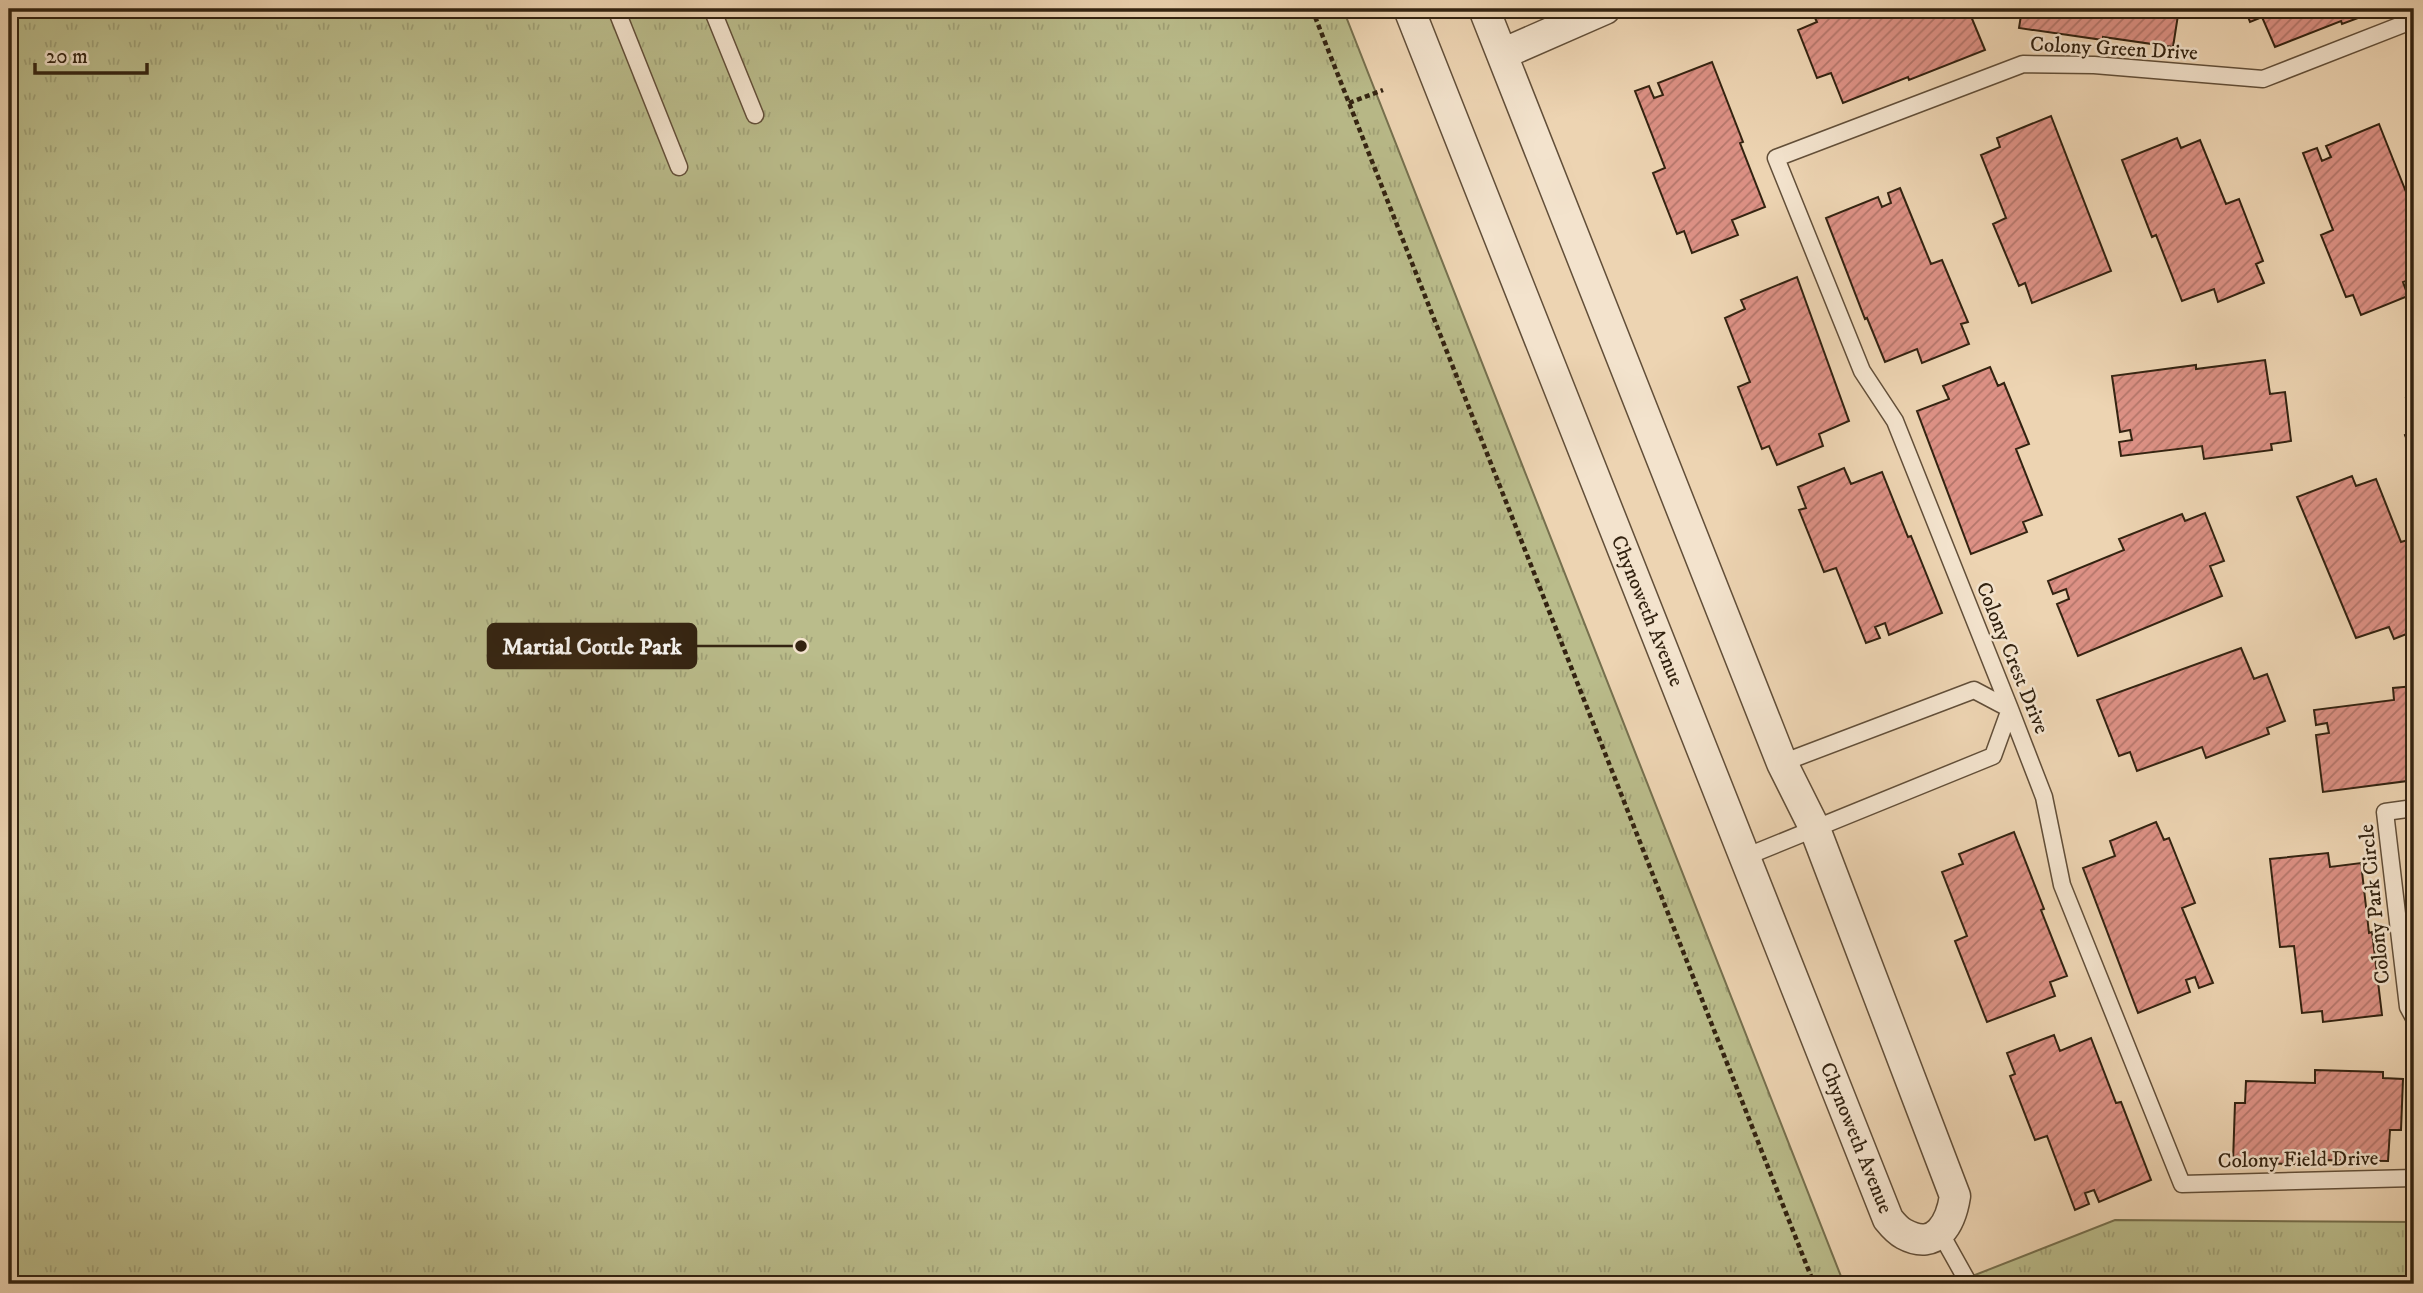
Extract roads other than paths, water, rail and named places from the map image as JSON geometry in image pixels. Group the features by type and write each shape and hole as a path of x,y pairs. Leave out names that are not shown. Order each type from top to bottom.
{"street":[{"name":"Chynoweth Avenue","path":"1409,9 1888,1219 1904,1234 1924,1239 1941,1234"},
{"path":"1484,9 1782,762 1815,829 1955,1196 1952,1216 1941,1234"},
{"path":"1502,54 1605,9"}],"lane":[{"path":"616,9 679,167"},
{"path":"712,9 755,114"},
{"name":"Colony Green Drive","path":"1776,158 2023,64 2094,65 2263,79 2414,20"},
{"name":"Colony Crest Drive","path":"1776,158 1862,371 1895,421 2010,709 2044,797 2062,885 2182,1184"},
{"path":"1745,857 1993,756 2010,709 1974,690 1782,762"},
{"name":"Colony Park Circle","path":"2414,808 2385,812 2408,1007 2414,1018"},
{"name":"Colony Field Drive","path":"2182,1184 2414,1178"},
{"path":"1941,1234 1969,1284"}],"place":[{"name":"Martial Cottle Park","path":"801,646"}]}
